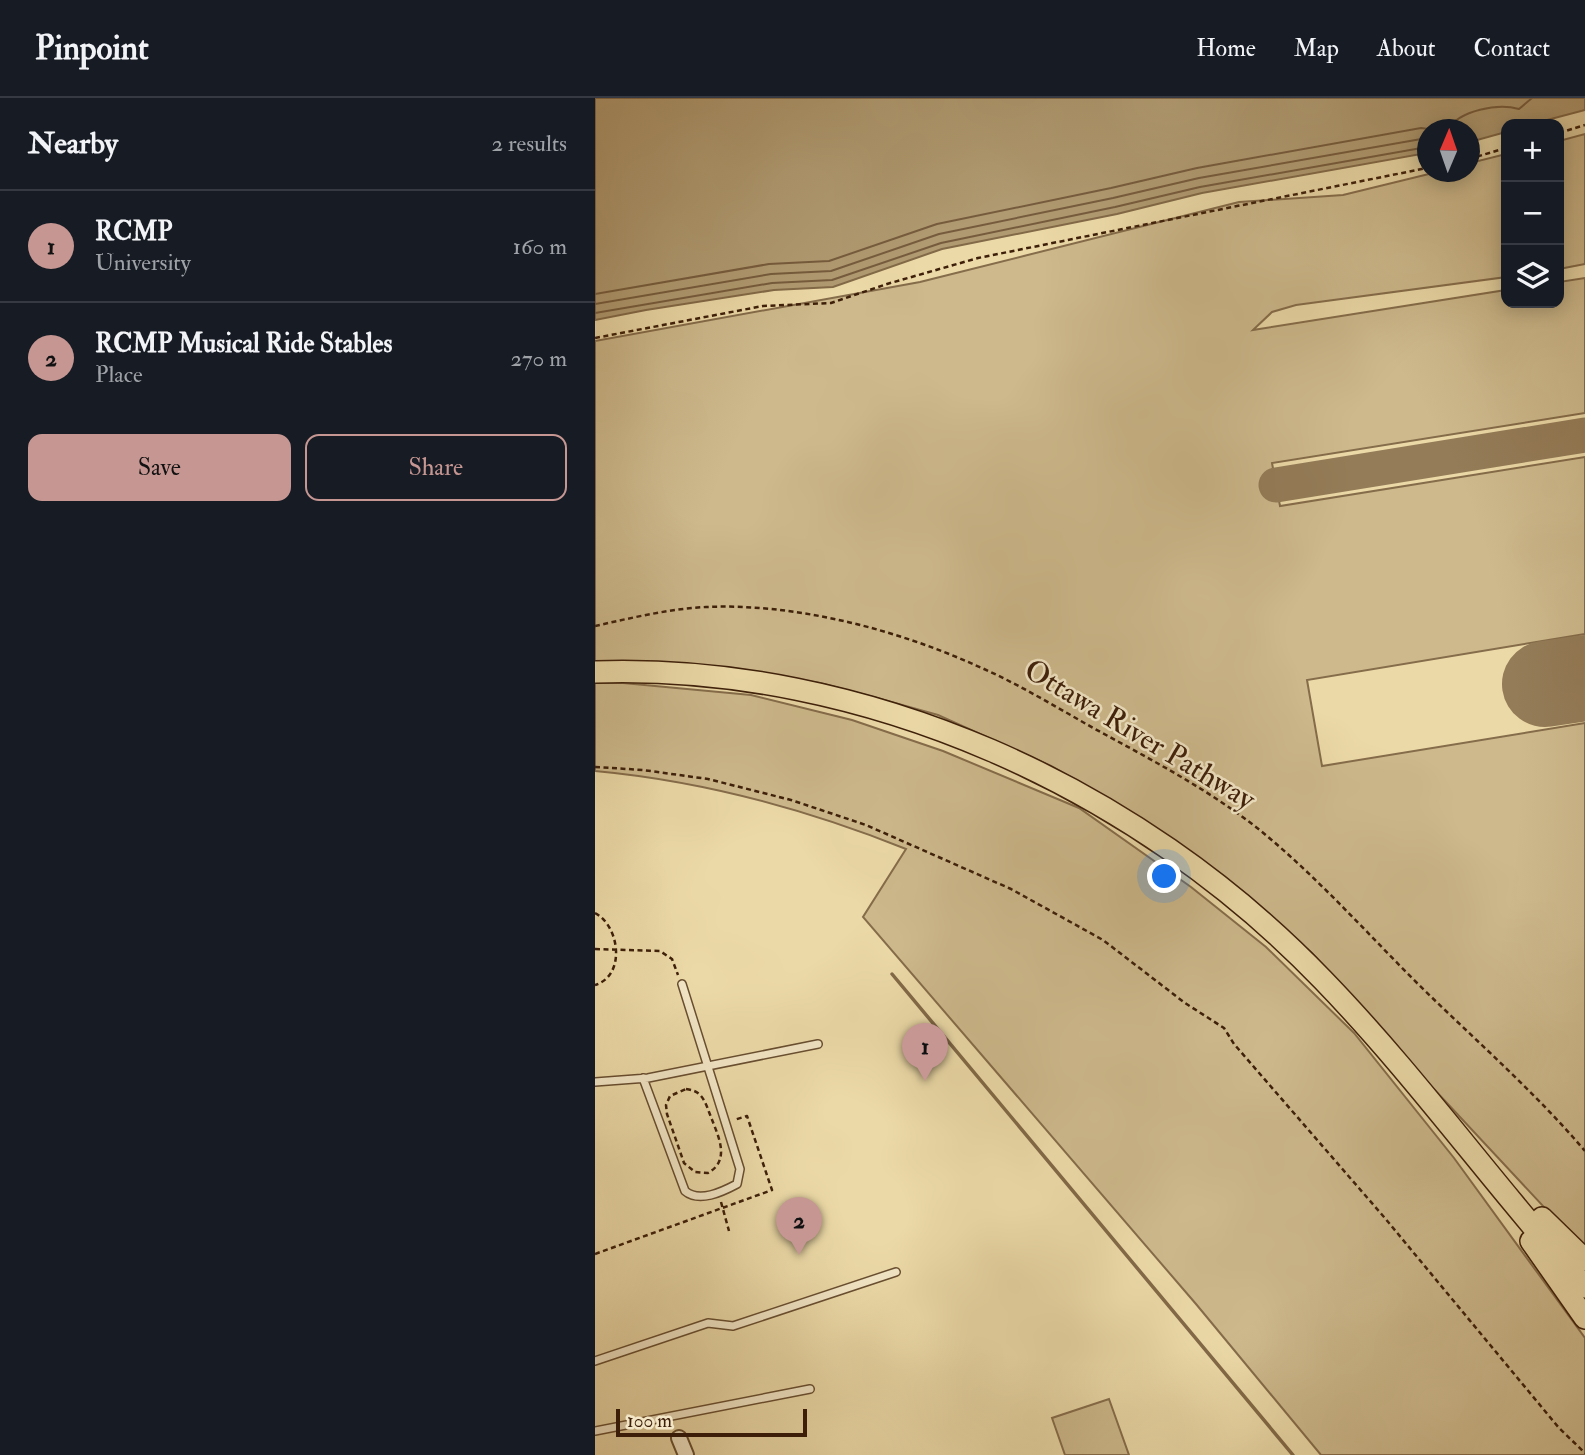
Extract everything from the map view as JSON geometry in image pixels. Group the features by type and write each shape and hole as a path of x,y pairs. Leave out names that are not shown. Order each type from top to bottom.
{"main road":[{"path":"595,672 702,676 786,688 874,709 960,739 1069,788 1122,819 1191,865 1303,960 1384,1048 1585,1287"},
{"path":"1474,1155 1585,1260"},
{"path":"1474,1155 1555,1278 1585,1318"}],"street":[{"path":"679,1438 686,1455"}],"lane":[{"path":"643,1079 685,1191 697,1198 737,1184 740,1174 682,984"},
{"path":"595,1082 643,1079 818,1044"},
{"path":"595,1361 708,1323 733,1326 896,1272"},
{"path":"595,1431 810,1389"}],"path":[{"path":"1564,131 1585,125"},
{"path":"1480,156 1501,149"},
{"path":"595,338 762,306 831,303 978,258 1417,170"},
{"name":"Ottawa River Pathway","path":"595,626 643,615 704,607 781,610 894,635 997,675 1188,782 1262,832 1318,881 1418,984 1508,1069 1585,1151"},
{"path":"595,767 708,779 791,800 866,825 1011,889 1103,940 1185,1003 1224,1028 1243,1055 1393,1227 1559,1428 1585,1453"},
{"path":"595,913 608,924 617,949 608,977 595,985"},
{"path":"595,949 660,951 672,960 682,984"},
{"path":"686,1089 702,1096 720,1145 721,1156 717,1167 702,1174 688,1168 667,1114 668,1101 674,1093 686,1089"},
{"path":"718,1192 729,1231"}],"shaded area":[{"path":"1585,134 1585,264 1564,268 1564,182 1564,140"},
{"path":"1501,155 1501,278 1296,305 1272,312 1253,330 1501,291 1501,308 1564,308 1564,281 1585,278 1585,413 1272,463 1280,506 1585,457 1585,634 1307,680 1322,766 1585,723 1585,1251 1391,1043 1312,953 1221,876 1171,838 1103,795 1051,766 938,715 820,683 703,666 595,663 595,341 920,282 1239,202 1343,195 1417,177 1417,182 1480,182 1480,160"},
{"path":"595,683 623,683 751,695 852,720 943,751 1079,808 1191,887 1266,947 1354,1033 1454,1158 1585,1338 1585,1455 1321,1455 1196,1304 863,917 906,849 830,821 753,799 675,782 595,771"},
{"path":"1109,1399 1129,1455 1065,1455 1052,1418"}],"water":[{"path":"595,98 1585,98 1585,110 1551,119 1501,119 1501,133 1480,139 1480,119 1417,119 1417,155 1202,193 1117,214 942,249 833,287 774,290 595,320"}],"waterway":[{"path":"892,974 1293,1455"}],"taxiway":[{"path":"1276,485 1585,435"}],"runway":[{"path":"1545,684 1585,678"}],"place":[{"name":"RCMP","path":"925,1081"},
{"name":"RCMP Musical Ride Stables","path":"799,1255"}]}
